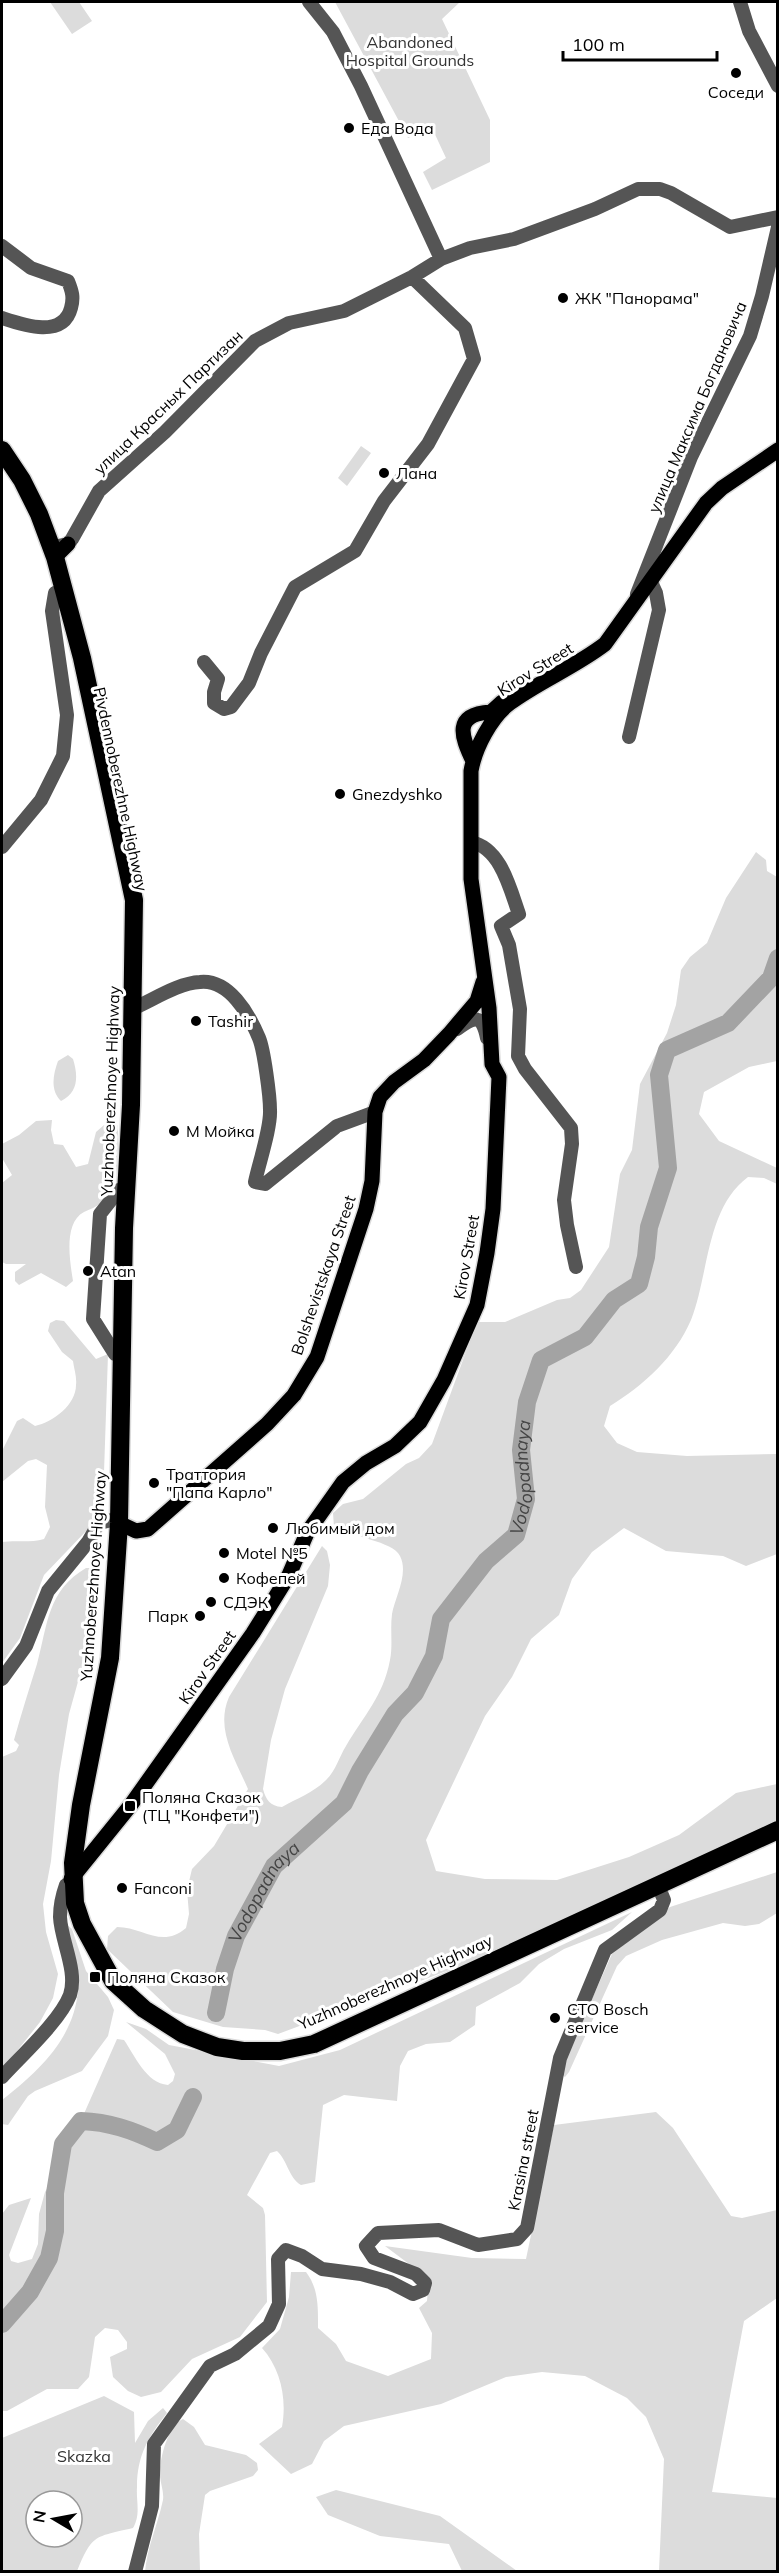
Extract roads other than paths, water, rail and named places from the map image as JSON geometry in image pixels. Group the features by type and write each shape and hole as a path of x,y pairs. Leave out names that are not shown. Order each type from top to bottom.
{"highway":[{"name":"Yuzhnoberezhnoye Highway","path":"2,450 61,547 82,658 134,900 131,1104 105,1646 76,1797 68,1883 69,1908 91,1955 112,1988 165,2029 202,2047 241,2056 280,2056 321,2047 363,2025 661,1889 777,1830"},
{"name":"Pivdennoberezhne Highway","path":"2,462 32,516 56,593 71,650 126,903 123,1107 115,1354"},
{"name":"Yuzhnoberezhnoye Highway","path":"115,1354 110,1522 110,1658 68,1883 82,1924 113,1981 144,2009 183,2034 217,2047 243,2051 280,2051 314,2044 358,2022 777,1840"}],"main road":[{"name":"Kirov Street","path":"68,1883 130,1806 253,1633 289,1575 307,1533 343,1482 366,1463 395,1446 420,1422 444,1380 477,1305 493,1209 499,1077 492,1064 485,977 471,879 473,761 493,715 605,644 706,503 722,488 777,450"},
{"path":"473,761 461,729 470,716 477,713 493,715 504,700 601,640 648,583"},
{"name":"Bolshevistskaya Street","path":"110,1522 136,1531 148,1528 267,1424 294,1395 318,1357 366,1209 372,1181 375,1112 380,1097 424,1060 449,1034 477,1000 485,977"}],"street":[{"path":"309,2 333,32 361,86 441,259"},
{"path":"740,2 749,31 777,86"},
{"name":"улица Красных Партизан","path":"61,547 99,491 165,432 255,341 289,323 344,311 412,277 441,259 470,248 513,238 595,209 638,189 660,189 671,193 730,227 777,217"},
{"name":"улица Максима Богдановича","path":"635,597 690,459 750,336 762,296 777,227"},
{"path":"2,246 31,268 68,281 73,293 69,316 60,324 36,328 2,318"},
{"path":"204,662 218,679 214,692 214,703 224,709 231,707 249,683 261,653 295,587 356,551 384,501 428,444 449,407 474,359 465,328 412,277"},
{"path":"628,737 659,610 656,593 648,583"},
{"path":"2,847 41,800 63,756 66,715 52,611 56,593"},
{"path":"471,842 478,843 490,851 503,871 519,914 501,926 509,945 520,1009 518,1056 525,1069 571,1128 572,1144 564,1200 576,1267"},
{"path":"132,1009 187,984 201,981 215,982 227,989 240,1005 260,1039 270,1112 255,1182 265,1184 337,1126 375,1112"},
{"path":"449,1034 470,1019 478,1019 484,1024 492,1064"},
{"path":"2,1679 26,1646 48,1591 88,1542 110,1522"},
{"name":"Kirov Street","path":"2,2077 39,2037 71,1994 72,1976 61,1918 62,1899 68,1883"},
{"name":"Krasina street","path":"135,2571 152,2506 154,2444 210,2366 235,2354 270,2326 279,2304 278,2259 286,2250 302,2256 322,2270 361,2274 390,2282 413,2294 423,2290 425,2283 416,2274 374,2258 366,2246 378,2233 440,2230 478,2245 516,2239 527,2228 560,2058 605,1950 660,1910 664,1900 661,1889"}],"waterway":[{"name":"Vodopadnaya","path":"216,2013 225,1969 236,1936 274,1866 344,1803 360,1771 395,1714 415,1693 434,1656 441,1619 486,1561 516,1535 526,1499 521,1450 527,1402 541,1360 585,1337 614,1300 639,1284 646,1257 649,1227 668,1168 659,1075 667,1050 728,1023 771,978 778,958"},
{"name":"Vodopadnaya","path":"2,2324 30,2292 49,2258 55,2231 55,2193 63,2144 81,2121 120,2127 157,2142 177,2130 193,2097"}],"place":[{"name":"Соседи","path":"736,73"},
{"name":"Еда Вода","path":"349,128"},
{"name":"ЖК \"Панорама\"","path":"563,298"},
{"name":"Лана","path":"384,473"},
{"name":"Gnezdyshko","path":"340,794"},
{"name":"Tashir","path":"196,1021"},
{"name":"М Мойка","path":"174,1131"},
{"name":"Atan","path":"88,1271"},
{"name":"Траттория \"Папа Карло\"","path":"154,1483"},
{"name":"Любимый дом","path":"273,1528"},
{"name":"Motel №5","path":"224,1553"},
{"name":"Кофепей","path":"224,1578"},
{"name":"СДЭК","path":"211,1602"},
{"name":"Парк","path":"200,1616"},
{"name":"Поляна Сказок (ТЦ \"Конфети\")","path":"130,1806"},
{"name":"Fanconi","path":"122,1888"},
{"name":"Поляна Сказок","path":"95,1977"},
{"name":"СТО Bosch service","path":"555,2018"}],"park label":[{"name":"Abandoned Hospital Grounds","path":"410,51"},
{"name":"Skazka","path":"84,2456"}]}
